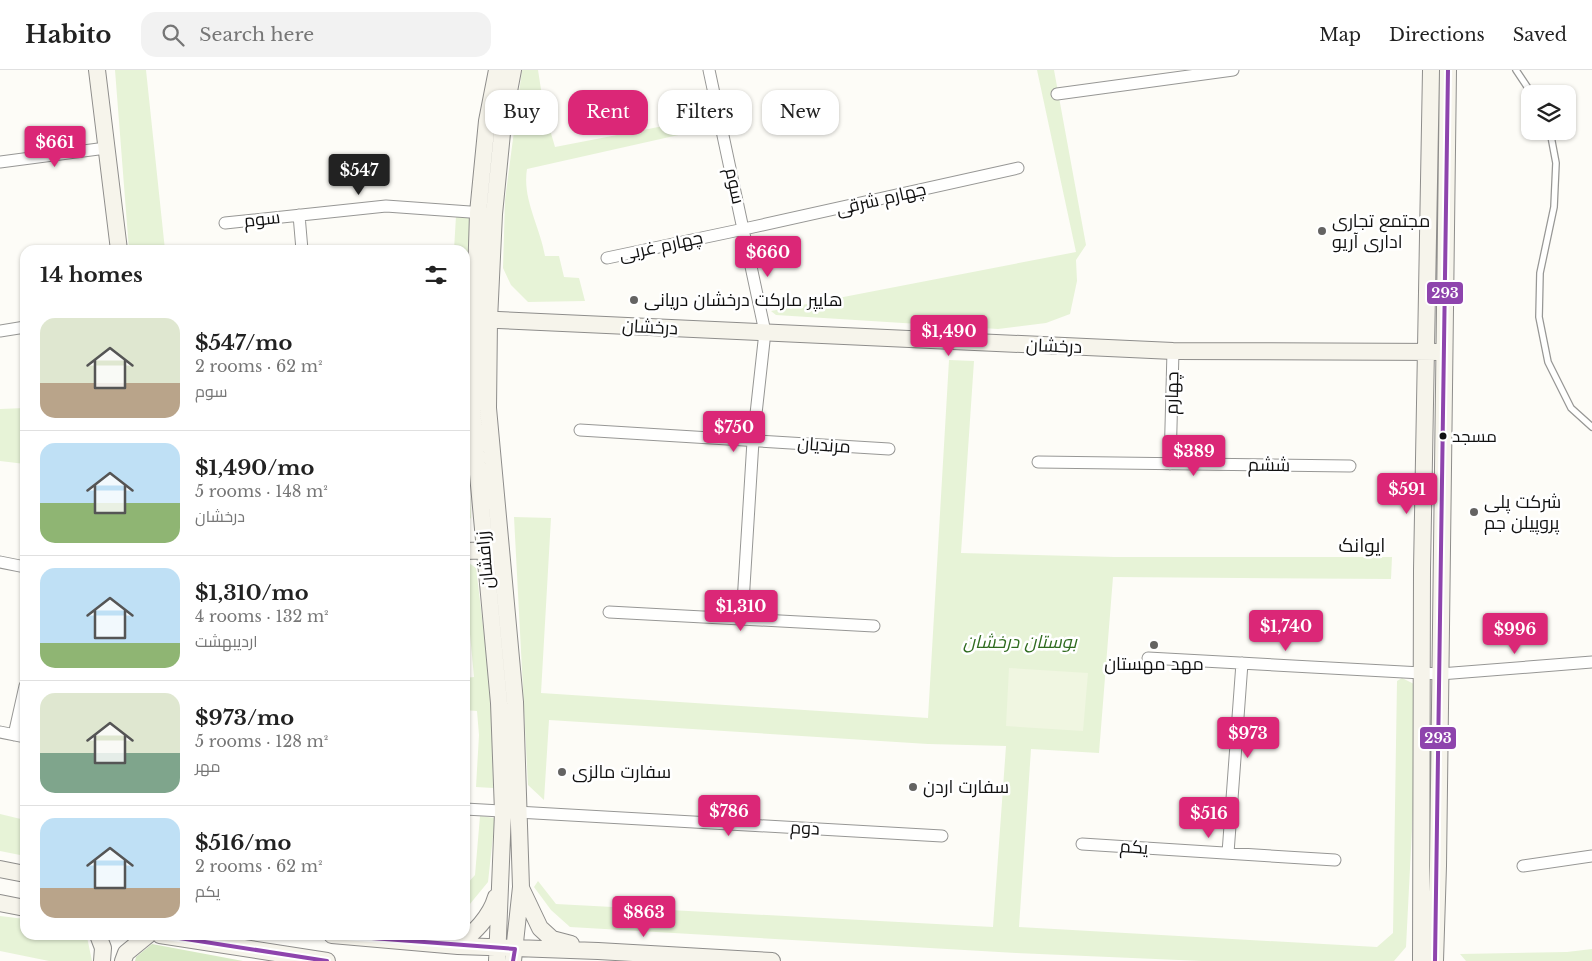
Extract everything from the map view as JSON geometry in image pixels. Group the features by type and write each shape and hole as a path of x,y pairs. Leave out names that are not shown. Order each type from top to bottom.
{"street":[{"path":"97,70 118,245"},
{"name":"زرافشان","path":"497,70 487,121 482,319 488,408 492,550 515,702 511,812 500,886 497,954"},
{"name":"زرافشان","path":"486,213 513,70"},
{"name":"سوم","path":"709,70 765,332 753,441 742,619"},
{"path":"1057,94 1233,70"},
{"path":"1422,961 1424,351 1431,70"},
{"path":"1434,961 1438,866 1448,70"},
{"path":"0,162 106,148"},
{"name":"چهارم شرقی","path":"744,230 1018,168"},
{"name":"سوم","path":"225,223 386,206 486,213"},
{"name":"سوم","path":"299,216 302,245"},
{"name":"چهارم غربی","path":"607,258 744,230"},
{"name":"درخشان","path":"482,319 1173,351 1444,352"},
{"path":"0,330 20,328"},
{"name":"چهارم","path":"1170,464 1173,351"},
{"name":"مرنديان","path":"580,430 889,449"},
{"name":"ششم","path":"1038,462 1350,466"},
{"path":"470,551 492,550"},
{"path":"0,562 20,566"},
{"path":"609,612 874,626"},
{"path":"1148,658 1440,674 1592,662"},
{"path":"1228,853 1242,663"},
{"path":"0,732 20,736"},
{"path":"470,809 511,812"},
{"name":"زرافشان","path":"511,812 521,887 514,955"},
{"name":"دوم","path":"511,812 942,836"},
{"name":"یکم","path":"1082,844 1335,860"},
{"path":"1523,866 1592,856"},
{"path":"0,869 20,873"},
{"path":"470,936 480,927 494,906 500,886"},
{"path":"521,887 540,928 552,939 598,951"},
{"path":"0,904 20,907"},
{"path":"100,940 103,948 102,961"},
{"path":"123,961 126,953 142,940"},
{"path":"186,940 275,957 327,961"},
{"path":"389,940 458,946 497,954 514,955 598,951 772,961"},
{"path":"458,946 465,940"}],"lane":[{"path":"1516,70 1526,85"},
{"path":"1552,140 1556,163 1554,207 1540,273 1539,317 1548,362 1571,408 1592,427"}],"green space":[{"path":"115,70 146,70 164,245 129,245"},
{"path":"522,70 538,70 541,90 519,90"},
{"path":"1037,70 1054,70 1086,245 1076,260 1077,281 1070,314 1046,323 998,329 776,315 771,311 1076,252"},
{"path":"658,127 658,135 678,135 527,169 526,180 529,202 545,256 559,256 564,277 579,278 585,301 528,302 511,285 503,268 505,200 514,135 552,135 555,147 617,135 648,135 648,129"},
{"path":"456,216 470,218 472,225 470,261 470,245 454,245"},
{"name":"بوستان درخشان","path":"949,360 974,361 961,553 1115,557 1392,557 1391,579 1113,577 1099,753 1031,749 1019,927 1377,947 1393,933 1397,681 1402,678 1414,684 1413,809 1406,947 1394,961 1202,961 1016,953 570,927 551,910 534,887 538,881 556,904 993,927 1006,746 928,744 549,720 544,800 528,785 514,517 551,518 541,693 928,718"},
{"path":"20,408 20,463 0,461 0,409"},
{"path":"470,564 476,568 492,700 493,788 476,787 479,735 477,711 470,710 470,677 474,677 470,634"},
{"path":"1009,668 1088,673 1083,731 1006,726"},
{"path":"0,814 20,819 20,855 0,851"},
{"path":"480,816 495,818 488,882 470,904 470,880 475,875"},
{"path":"0,916 20,918 20,940 88,940 92,961 49,961 0,951"},
{"path":"152,944 243,961 135,961 136,957"},
{"path":"1592,949 1592,961 1466,961 1460,954 1567,952"}],"transit line":[{"name":"293","path":"1435,961 1448,70"},
{"name":"293","path":"192,940 327,961"},
{"name":"293","path":"397,940 515,949 513,961"}],"place":[{"name":"مجتمع تجاری اداری آريو","path":"1322,231"},
{"name":"هایپر مارکت درخشان دریانی","path":"634,300"},
{"name":"مسجد","path":"1443,436"},
{"name":"شرکت پلی پروپیلن جم","path":"1474,512"},
{"name":"مهد مهستان","path":"1154,645"},
{"name":"سفارت مالزی","path":"562,772"},
{"name":"سفارت اردن","path":"913,787"}],"district":[{"name":"ایوانک","path":"1362,545"}]}
